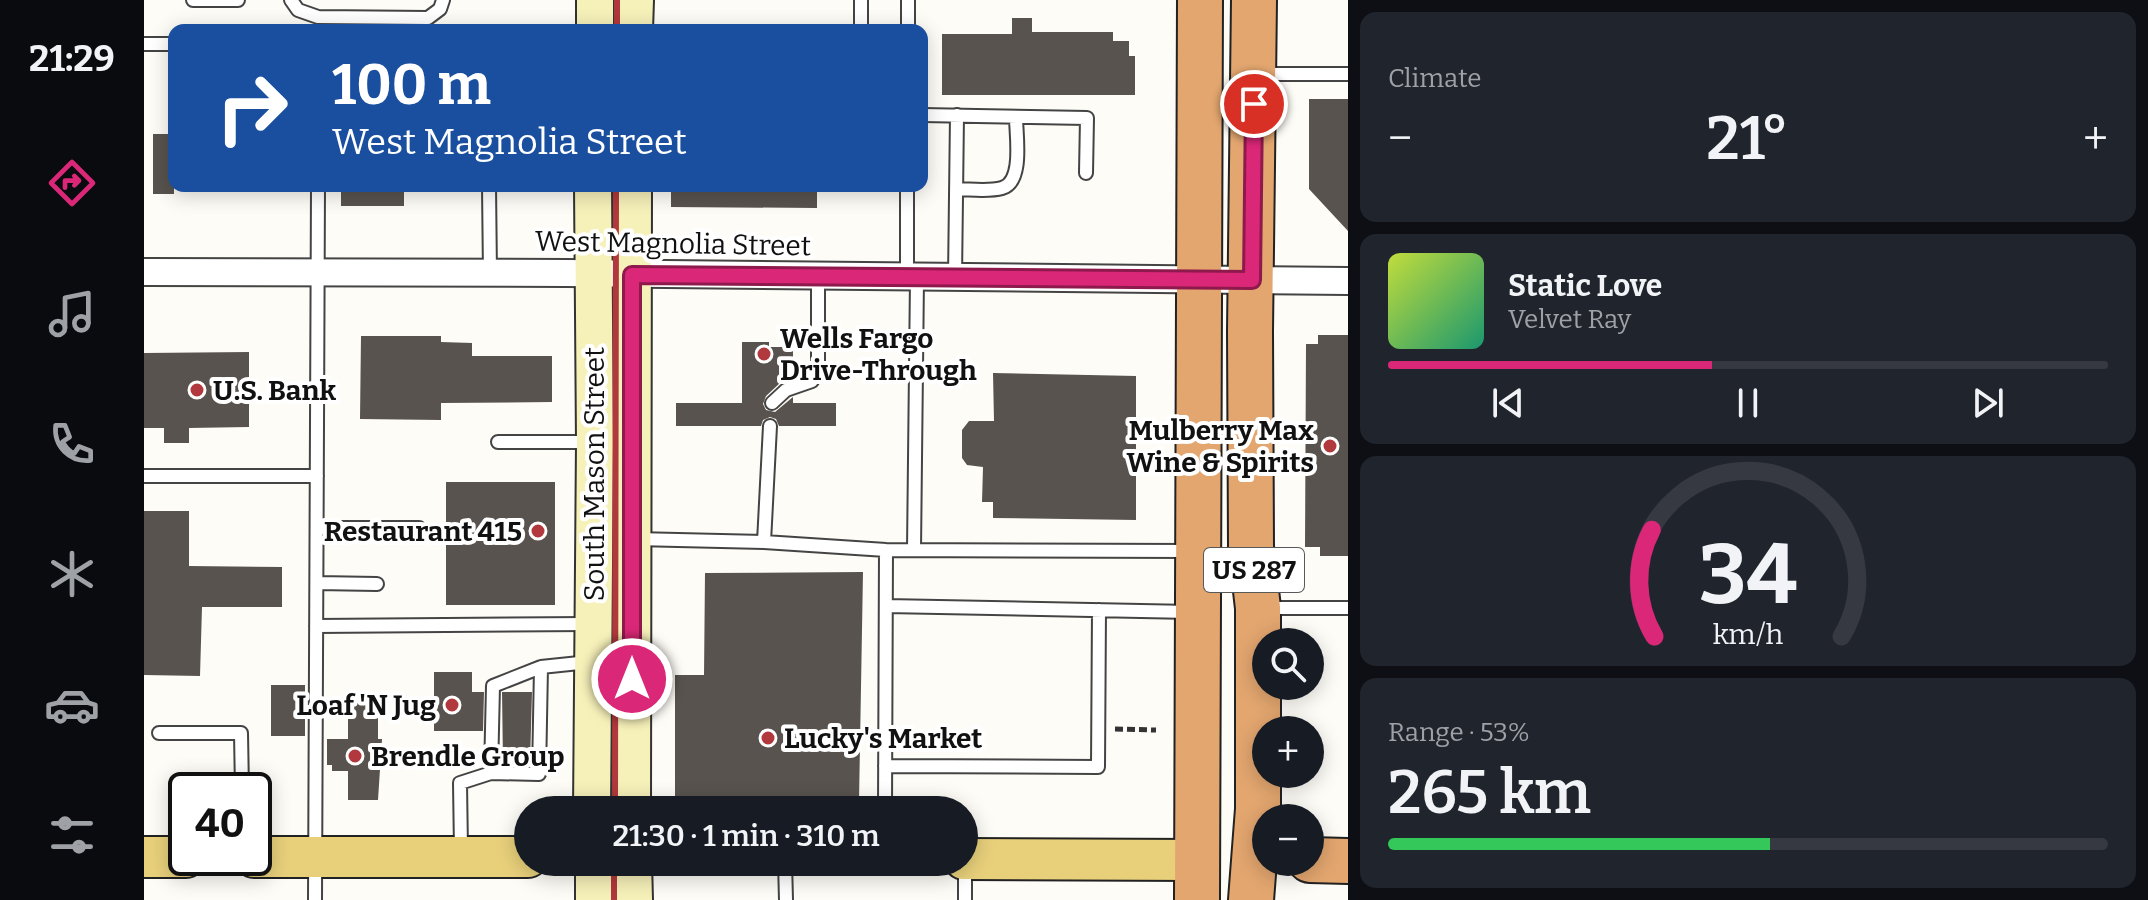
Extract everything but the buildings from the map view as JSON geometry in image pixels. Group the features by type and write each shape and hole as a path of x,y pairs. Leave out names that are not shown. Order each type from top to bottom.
{"highway":[{"name":"US 287","path":"1197,880 1200,0"},
{"name":"US 287","path":"1254,0 1251,547 1258,608 1258,804"},
{"path":"1324,860 1348,861"},
{"path":"1197,880 1252,874"}],"main road":[{"path":"144,857 168,857"},
{"path":"272,857 514,857"},
{"path":"978,860 1197,880"}],"street":[{"path":"595,0 595,24"},
{"path":"634,24 635,0"},
{"name":"South Mason Street","path":"592,796 593,192"},
{"name":"South Mason Street","path":"632,796 633,192"},
{"name":"West Magnolia Street","path":"144,272 1348,281"},
{"path":"594,876 594,900"},
{"path":"633,876 634,900"}],"lane":[{"path":"193,0 238,0"},
{"path":"291,0 298,10 318,23 428,18 440,9 443,0"},
{"path":"861,0 861,24"},
{"path":"908,0 908,24"},
{"path":"144,44 168,44"},
{"path":"1254,74 1348,74"},
{"path":"928,115 1087,118 1086,173"},
{"path":"955,278 957,115"},
{"path":"956,189 1001,189 1011,184 1017,173 1016,117"},
{"path":"315,900 318,192"},
{"path":"489,192 490,274"},
{"path":"907,192 912,278 914,550"},
{"path":"772,403 786,390 812,381 818,370 818,277"},
{"path":"764,542 770,426"},
{"path":"498,442 595,443"},
{"path":"144,476 317,476"},
{"path":"317,528 419,528"},
{"path":"632,540 663,538 886,550 1198,551"},
{"path":"885,796 886,550"},
{"path":"317,583 377,584"},
{"path":"886,606 1197,612"},
{"path":"1258,608 1348,608"},
{"path":"885,766 1098,767 1099,610"},
{"path":"316,626 594,624"},
{"path":"491,773 493,686 541,667 594,662"},
{"path":"461,857 460,783 491,773 539,774 541,667"},
{"path":"159,733 241,733 242,772"},
{"path":"785,876 786,900"},
{"path":"965,876 965,900"}],"path":[{"path":"1098,729 1156,730"}],"railway":[{"path":"617,0 617,24"},
{"path":"615,796 616,192"},
{"path":"614,876 614,900"}],"place":[{"name":"Wells Fargo Drive-Through","path":"764,354"},
{"name":"U.S. Bank","path":"197,390"},
{"name":"Mulberry Max Wine & Spirits","path":"1330,446"},
{"name":"Restaurant 415","path":"538,531"},
{"name":"Loaf 'N Jug","path":"452,705"},
{"name":"Lucky's Market","path":"768,738"},
{"name":"Brendle Group","path":"355,756"}],"route":[{"path":"632,679 632,275 1252,280 1254,104"}]}
